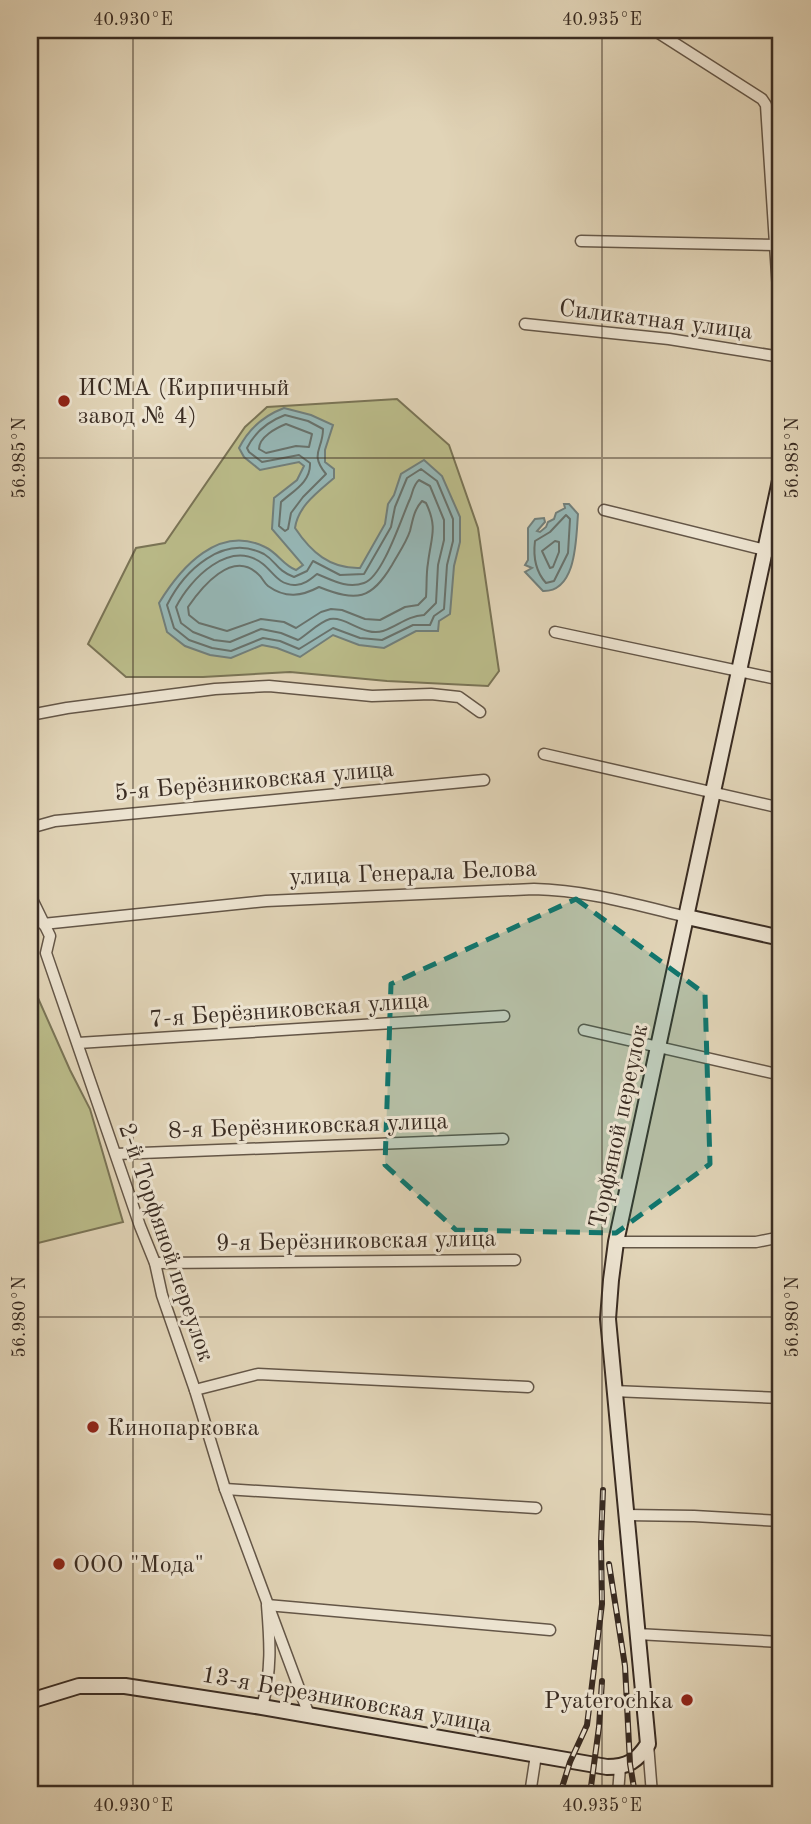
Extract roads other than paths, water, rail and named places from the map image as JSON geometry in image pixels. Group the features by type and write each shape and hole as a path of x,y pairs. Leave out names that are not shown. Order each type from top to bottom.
{"street":[{"path":"654,30 762,99 766,105 781,336"},
{"path":"581,241 776,245"},
{"name":"Силикатная улица","path":"525,324 669,339 781,357"},
{"name":"Торфяной переулок","path":"652,1794 613,1391 608,1319 611,1280 616,1241 657,1047 781,476"},
{"path":"604,510 781,554"},
{"path":"555,632 781,680"},
{"path":"30,715 240,686 269,686 372,696 430,694 459,697 480,712"},
{"path":"544,754 781,808"},
{"name":"5-я Берёзниковская улица","path":"30,828 55,821 484,780"},
{"name":"улица Генерала Белова","path":"43,924 266,901 557,889 781,937"},
{"name":"2-й Торфяной переулок","path":"30,895 50,936 46,953 155,1263 162,1295 225,1489 309,1715"},
{"name":"7-я Берёзниковская улица","path":"78,1043 504,1016"},
{"path":"584,1030 781,1075"},
{"name":"8-я Берёзниковская улица","path":"116,1154 503,1139"},
{"path":"616,1241 757,1242 781,1237"},
{"name":"9-я Берёзниковская улица","path":"155,1263 515,1259"},
{"path":"195,1390 258,1374 528,1387"},
{"path":"613,1391 781,1398"},
{"path":"225,1489 536,1508"},
{"path":"626,1515 781,1521"},
{"path":"267,1605 550,1630"},
{"name":"2-й Торфяной переулок","path":"262,1707 269,1681 271,1651 267,1605"},
{"path":"638,1634 781,1642"},
{"name":"13-я Березниковская улица","path":"30,1702 64,1689 108,1685 140,1687 607,1767 620,1767"},
{"path":"618,1794 620,1767 639,1757 648,1744"},
{"path":"530,1794 536,1755"}],"water":[{"path":"284,408 311,415 333,425 325,450 325,462 334,469 334,478 304,506 295,528 308,545 339,566 360,568 385,524 388,504 401,474 424,460 442,476 460,517 460,542 454,566 450,614 439,621 438,631 416,631 384,648 359,645 333,635 300,657 262,645 231,658 210,655 185,646 167,632 159,603 190,563 217,545 248,541 270,550 296,570 303,565 272,529 274,498 297,480 304,466 299,462 260,470 244,457 239,448 257,424"},
{"path":"564,504 569,504 578,514 572,562 563,583 554,589 543,591 525,572 532,568 525,565 528,560 528,528 535,519 544,518 545,522 537,531 540,532 554,519 556,513 565,508"}],"railway":[{"path":"560,1794 570,1762 587,1725 602,1604 603,1490"},
{"path":"609,1564 625,1666 630,1764 635,1794"},
{"path":"590,1794 602,1681"}],"place":[{"name":"ИСМА (Кирпичный завод № 4)","path":"64,401"},
{"name":"Кинопарковка","path":"93,1427"},
{"name":"ООО \"Мода\"","path":"59,1564"},
{"name":"Pyaterochka","path":"687,1700"}]}
